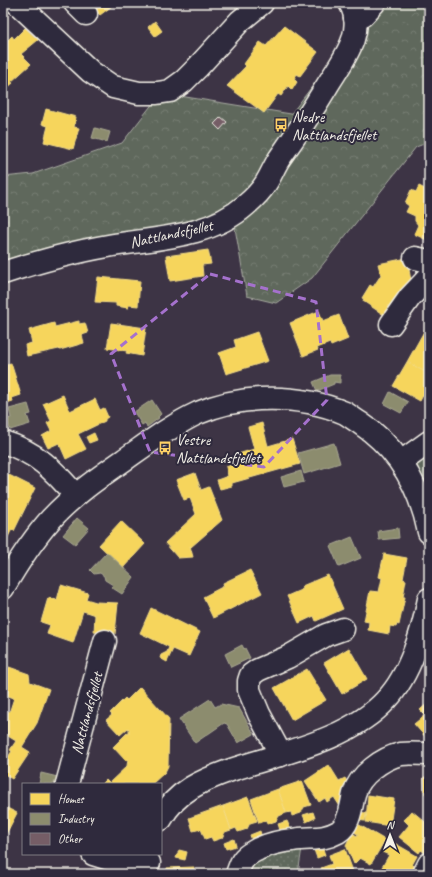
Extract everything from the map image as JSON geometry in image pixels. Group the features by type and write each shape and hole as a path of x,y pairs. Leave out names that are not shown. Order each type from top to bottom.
{"street":[{"path":"17,3 91,72 113,87 139,93 157,93 170,90 184,81 240,21 262,3"},
{"path":"352,10 363,14 374,3"},
{"name":"Nattlandsfjellet","path":"3,274 36,263 75,253 107,246 197,231 221,222 244,206 256,196 266,184 278,161 312,111 348,51 354,38 356,27 352,10"},
{"path":"391,324 410,297 429,277"},
{"path":"3,588 31,544 51,519 75,495 108,471 196,414 217,405 244,400 281,399 325,407 346,414 377,436 401,462 420,497 429,532"},
{"path":"3,442 34,456 54,470 75,495"},
{"path":"401,462 429,442"},
{"path":"162,817 185,791 197,784 222,774 324,740 352,727 387,699 397,686 412,658 426,616 429,599"},
{"path":"281,755 259,714 249,690 251,675 258,670 288,657 326,635 343,629"},
{"name":"Nattlandsfjellet","path":"67,783 105,641"},
{"path":"237,874 243,860 247,855 266,846 294,839 325,838 340,831 350,817 354,794 364,775 374,767 396,756 404,754 429,754"},
{"path":"96,855 109,859 149,864"},
{"path":"424,874 429,864"}],"highlighted area":[{"path":"210,274 316,302 327,400 264,467 150,452 111,354"}],"green space":[{"path":"376,3 429,3 429,142 416,147 312,278 276,303 247,296 235,228 91,253 3,279 3,177 33,174 122,143 161,93 291,114"},
{"path":"429,450 429,519 411,470"},
{"path":"303,841 298,874 245,874 249,860"}],"building: Homes":[{"path":"90,3 116,3 100,15"},
{"path":"155,21 162,31 155,36 148,27"},
{"path":"284,26 318,52 300,76 297,74 294,79 297,82 292,90 288,86 281,96 278,94 264,113 227,86 246,66 244,64 260,42 266,46"},
{"path":"25,28 38,40 21,54 31,64 11,82 13,83 7,88 3,84 3,34 8,40 12,36 14,39"},
{"path":"46,109 76,117 74,127 79,128 73,149 44,142 48,126 42,124"},
{"path":"419,186 429,191 429,241 414,234 418,225 415,221 415,216 406,212 409,206 405,203 411,190 416,192"},
{"path":"208,250 211,264 202,265 203,276 170,281 166,256"},
{"path":"407,258 411,281 387,317 363,301 364,299 362,298 370,285 373,287 381,275 378,264"},
{"path":"98,277 140,281 138,306 129,305 128,308 116,306 116,303 95,302"},
{"path":"319,311 323,321 339,315 348,339 331,346 330,343 303,356 290,323"},
{"path":"79,321 79,324 85,323 88,333 82,335 84,343 60,350 27,356 25,345 32,343 29,330 54,323 55,327"},
{"path":"429,322 429,340 422,335"},
{"path":"111,323 146,328 142,356 126,353 127,351 107,348"},
{"path":"257,332 268,361 226,374 219,353 236,347 234,340"},
{"path":"422,335 429,340 429,374 407,362"},
{"path":"407,362 429,374 429,384 420,401 393,386"},
{"path":"11,363 21,395 12,398 13,401 3,404 3,365"},
{"path":"63,395 70,411 95,399 100,410 104,408 108,417 105,421 78,434 86,449 66,459 59,443 48,448 42,436 51,431 47,423 51,421 43,404"},
{"path":"262,423 268,446 292,439 300,464 232,483 232,486 220,489 217,480 228,476 226,467 237,463 235,455 254,449 248,427"},
{"path":"94,433 97,440 89,443 86,437"},
{"path":"3,472 35,488 14,531 12,529 7,539 5,538 3,542"},
{"path":"195,473 201,490 209,487 222,520 191,547 190,546 193,557 178,558 165,543 196,514 190,498 184,500 176,480"},
{"path":"121,521 145,544 123,568 99,545"},
{"path":"384,554 407,558 403,579 406,580 403,597 405,597 399,625 397,624 396,627 390,626 389,634 368,630 369,622 364,621 370,591 379,592 382,578 379,577"},
{"path":"250,570 262,593 213,618 203,597 224,586 223,583"},
{"path":"328,575 343,609 316,621 314,616 299,623 287,596 303,589 302,586"},
{"path":"61,585 88,593 86,599 96,602 118,603 115,634 94,632 95,615 83,611 73,643 47,634 50,625 41,622 48,598 57,600"},
{"path":"151,608 200,632 189,656 173,649 167,662 160,658 161,655 167,652 169,647 140,633"},
{"path":"349,648 367,679 342,694 324,663"},
{"path":"9,667 29,674 30,682 49,689 37,723 22,747 30,752 12,779 3,773 3,765 12,751 10,750 16,741 3,733 3,718 10,710 14,698 3,694 3,684"},
{"path":"307,669 326,700 292,720 274,688"},
{"path":"140,687 169,719 168,766 165,772 153,783 109,783 127,766 128,759 126,761 113,747 127,733 129,734 129,729 128,728 120,735 106,720 112,715 110,713 125,698 127,700"},
{"path":"429,702 429,741 414,724 425,715 420,710"},
{"path":"329,765 339,781 345,778 351,788 341,808 334,797 327,802 325,798 319,802 305,781"},
{"path":"424,777 429,777 429,794 425,794"},
{"path":"302,781 311,805 304,807 301,813 292,816 291,812 286,813 278,789"},
{"path":"278,789 286,813 279,816 276,821 267,824 266,820 259,823 251,799"},
{"path":"368,795 394,799 390,826 366,822"},
{"path":"248,797 257,821 250,823 247,829 238,832 236,828 231,830 223,806"},
{"path":"3,806 17,813 3,840"},
{"path":"223,806 231,830 225,832 222,838 213,841 211,837 205,839 201,829 193,831 189,818"},
{"path":"412,811 429,825 429,851 427,854 421,850 419,853 399,837 409,825 404,820"},
{"path":"313,812 315,818 306,822 303,815"},
{"path":"357,812 366,813 365,821 356,820"},
{"path":"287,821 292,832 282,836 278,824"},
{"path":"356,823 385,840 371,864 360,858 354,864 346,845 352,833 357,836 358,834 352,831"},
{"path":"260,831 262,838 252,841 250,835"},
{"path":"234,839 236,846 226,849 224,843"},
{"path":"389,840 417,856 412,865 415,866 412,871 416,873 415,874 391,874 381,869 389,855 382,852"},
{"path":"322,846 325,855 317,858 314,850"},
{"path":"345,849 354,874 323,874 321,868 332,864 329,855"},
{"path":"179,850 187,852 185,860 176,858"},
{"path":"194,867 192,874 167,874 167,868"},
{"path":"192,871 225,871 225,874 192,874"}],"building: Industry":[{"path":"95,128 110,132 107,142 92,138"},
{"path":"330,375 340,375 340,383 334,382 334,384 317,391 313,382"},
{"path":"390,392 408,402 401,413 384,404"},
{"path":"152,400 161,414 158,417 159,418 147,427 145,423 142,425 134,412"},
{"path":"28,404 31,414 27,415 30,424 10,430 7,419 11,418 9,409"},
{"path":"334,443 340,463 304,474 298,453"},
{"path":"301,471 304,482 284,487 281,477"},
{"path":"77,518 89,528 75,544 63,535"},
{"path":"398,528 399,538 379,540 378,531"},
{"path":"352,537 361,558 339,567 330,546"},
{"path":"107,552 134,577 122,594 111,587 113,585 105,580 104,576 100,573 94,574 90,570"},
{"path":"242,645 250,658 231,667 225,654"},
{"path":"210,699 215,707 221,704 239,708 254,734 238,743 227,724 224,723 195,743 179,719"},
{"path":"41,773 62,778 61,783 39,783"}],"building: Other":[{"path":"221,117 227,122 220,130 214,124"}],"place":[{"name":"Nedre Nattlandsfjellet","path":"281,125"},
{"name":"Vestre Nattlandsfjellet","path":"165,448"}]}
